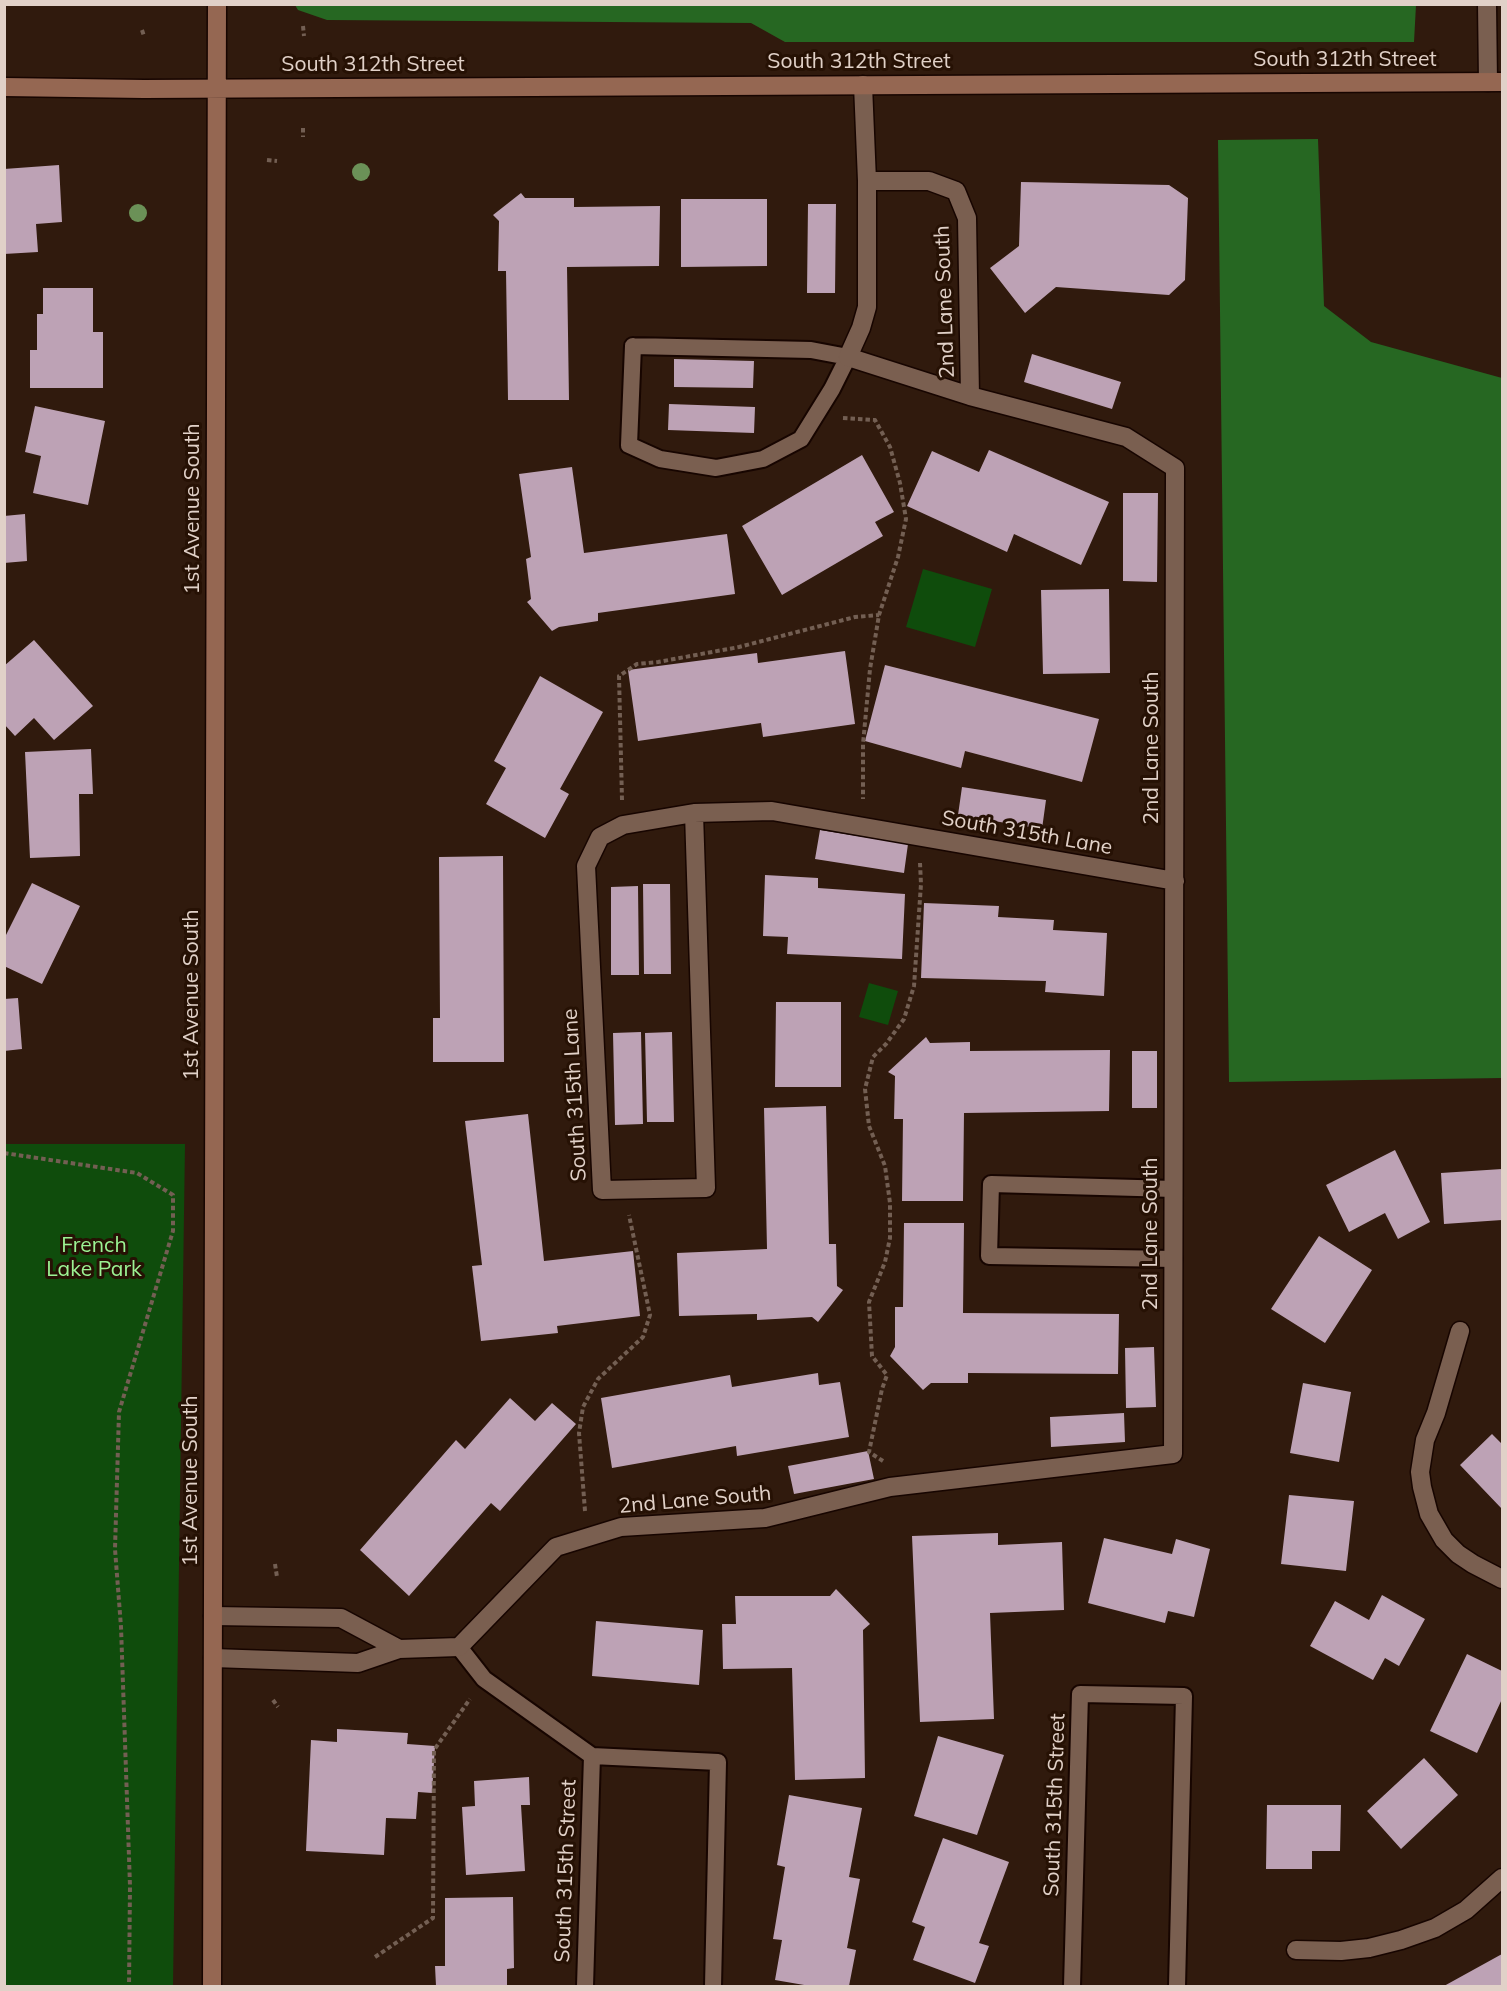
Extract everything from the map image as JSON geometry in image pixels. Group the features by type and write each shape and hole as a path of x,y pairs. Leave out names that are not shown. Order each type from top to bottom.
{"main road":[{"name":"1st Avenue South","path":"212,1986 217,4"},
{"name":"South 312th Street","path":"4,87 1495,82"}],"street":[{"path":"1487,4 1495,82"},
{"path":"848,357 861,328 867,307 867,181 863,85"},
{"name":"2nd Lane South","path":"867,181 929,181 956,191 966,218 970,396"},
{"name":"2nd Lane South","path":"459,1647 556,1547 621,1527 765,1518 890,1487 1173,1454 1175,468 1126,437 970,396 848,357"},
{"name":"South 315th Lane","path":"694,813 706,1188 602,1190 586,866 600,837 623,825 694,813 772,811 1174,881"},
{"path":"1460,1331 1436,1413 1425,1440 1420,1472 1422,1487 1429,1514 1444,1540 1458,1554 1473,1564 1503,1579"},
{"path":"213,1616 341,1618 399,1649"},
{"path":"213,1658 358,1663 399,1649 459,1647"},
{"path":"1296,1950 1341,1951 1370,1948 1435,1928 1466,1910 1503,1878"}],"lane":[{"path":"633,346 811,350 848,357 832,390 801,440 764,459 716,468 660,459 629,445 633,346"},
{"path":"1174,1189 991,1184 989,1256 1174,1258"},
{"name":"South 315th Street","path":"459,1647 484,1679 592,1756 718,1762 713,1986"},
{"name":"South 315th Street","path":"1072,1986 1080,1694 1184,1696 1177,1986"},
{"name":"South 315th Street","path":"585,1986 592,1756"}],"path":[{"path":"303,26 304,36"},
{"path":"142,30 144,36"},
{"path":"303,128 303,137"},
{"path":"267,160 277,161"},
{"path":"816,416 875,420 890,447 900,483 906,519 898,557 879,615 870,669 863,744 862,827"},
{"path":"623,825 619,676 637,664 739,647 855,616 879,615"},
{"path":"916,1483 869,1452 882,1389 887,1376 872,1356 869,1302 885,1263 890,1238 890,1203 885,1166 869,1126 865,1089 873,1057 886,1044 904,1019 914,986 921,884 919,837"},
{"path":"4,1154 137,1173 173,1195 173,1231 119,1412 115,1549 121,1628 130,1886 129,1986"},
{"path":"591,1537 581,1478 579,1433 583,1407 598,1379 643,1337 650,1315 624,1190"},
{"path":"275,1564 277,1577"},
{"path":"375,1957 433,1918 434,1749 484,1679"},
{"path":"273,1700 278,1707"}],"green space":[{"path":"295,5 1416,5 1414,42 785,42 751,23 327,20 298,10"},
{"path":"1318,139 1324,306 1371,342 1502,378 1502,1078 1229,1082 1218,140"},
{"path":"923,569 992,589 975,647 906,627"},
{"path":"869,983 898,991 888,1025 859,1017"},
{"name":"French Lake Park","path":"5,1144 185,1144 173,1986 5,1986"}],"building":[{"path":"59,165 62,222 36,224 38,252 4,254 4,169"},
{"path":"1021,182 1169,185 1188,198 1185,280 1169,295 1056,287 1025,313 990,268 1019,246"},
{"path":"521,193 525,198 574,198 574,207 660,206 659,266 567,267 569,400 508,400 506,271 498,271 499,221 493,215"},
{"path":"681,199 767,199 767,266 681,267"},
{"path":"808,204 836,204 835,293 807,293"},
{"path":"43,288 93,288 93,332 103,332 103,388 30,388 30,350 37,350 37,314 43,314"},
{"path":"1032,354 1121,382 1112,409 1024,382"},
{"path":"674,359 754,361 753,388 674,387"},
{"path":"669,404 755,407 754,433 668,430"},
{"path":"35,406 105,421 88,505 33,493 41,456 25,452"},
{"path":"989,450 1109,502 1081,565 1014,534 1007,552 907,506 932,451 979,472"},
{"path":"862,455 894,512 875,522 883,536 782,595 742,526"},
{"path":"572,467 584,553 727,534 735,594 598,613 598,621 559,627 552,631 527,602 531,599 526,559 531,557 519,474"},
{"path":"1123,493 1158,493 1157,582 1123,581"},
{"path":"25,514 27,561 4,563 4,516"},
{"path":"1109,589 1110,673 1043,674 1041,590"},
{"path":"34,640 93,706 54,740 34,718 15,736 4,724 4,666"},
{"path":"845,651 855,724 763,737 761,723 638,741 628,670 757,653 758,663"},
{"path":"885,665 1099,719 1082,782 965,751 961,768 865,741"},
{"path":"540,676 603,712 560,789 569,794 545,838 486,804 506,768 494,761"},
{"path":"91,749 93,794 79,794 80,856 30,858 25,752"},
{"path":"962,787 1046,800 1042,829 958,815"},
{"path":"820,830 908,844 904,873 815,859"},
{"path":"503,856 504,1062 433,1062 433,1018 440,1018 439,857"},
{"path":"765,875 818,878 818,888 905,894 902,959 787,954 788,937 763,936"},
{"path":"32,883 80,906 42,984 4,966 4,939"},
{"path":"643,884 670,884 671,974 644,974"},
{"path":"638,886 639,975 611,975 611,887"},
{"path":"924,903 999,906 998,917 1054,920 1053,930 1107,933 1104,996 1045,992 1046,981 921,978"},
{"path":"18,998 22,1049 4,1051 4,999"},
{"path":"776,1002 841,1002 841,1087 775,1087"},
{"path":"641,1032 643,1124 615,1125 613,1033"},
{"path":"672,1032 674,1122 647,1122 645,1033"},
{"path":"926,1037 930,1043 970,1042 970,1051 1110,1050 1109,1111 964,1113 963,1201 902,1201 903,1119 894,1119 895,1076 888,1072"},
{"path":"1132,1051 1157,1051 1157,1108 1132,1108"},
{"path":"826,1106 829,1244 836,1244 837,1286 843,1290 818,1322 812,1317 757,1320 757,1314 679,1316 677,1253 767,1249 764,1108"},
{"path":"528,1114 544,1261 633,1251 640,1316 557,1326 558,1333 481,1341 472,1266 482,1265 465,1121"},
{"path":"1395,1150 1430,1222 1398,1239 1385,1213 1349,1232 1326,1185"},
{"path":"1502,1169 1502,1220 1444,1224 1441,1173"},
{"path":"904,1223 964,1223 963,1313 1119,1314 1118,1374 968,1373 968,1383 931,1383 923,1390 890,1356 895,1347 895,1307 903,1307"},
{"path":"1319,1236 1372,1270 1325,1343 1271,1309"},
{"path":"1154,1347 1156,1407 1126,1408 1125,1348"},
{"path":"818,1373 819,1385 840,1382 849,1437 737,1456 736,1446 612,1468 601,1398 730,1375 732,1387"},
{"path":"1303,1383 1351,1392 1339,1462 1290,1453"},
{"path":"510,1398 535,1421 552,1403 576,1424 500,1511 491,1503 409,1596 360,1550 456,1440 465,1449"},
{"path":"1124,1413 1125,1442 1051,1447 1050,1417"},
{"path":"1492,1434 1502,1444 1502,1509 1460,1465"},
{"path":"868,1451 874,1479 794,1494 788,1466"},
{"path":"1289,1495 1354,1501 1346,1571 1281,1564"},
{"path":"998,1533 998,1545 1062,1542 1064,1610 990,1613 994,1719 920,1722 912,1536"},
{"path":"1104,1538 1172,1554 1176,1539 1210,1549 1194,1617 1168,1611 1165,1623 1088,1603"},
{"path":"836,1589 870,1624 863,1630 865,1778 795,1780 792,1668 723,1669 722,1624 736,1624 735,1596 830,1596"},
{"path":"1382,1595 1425,1619 1399,1666 1385,1658 1373,1680 1310,1646 1335,1601 1369,1620"},
{"path":"596,1621 703,1630 699,1685 592,1676"},
{"path":"1467,1654 1502,1671 1502,1699 1477,1753 1430,1731"},
{"path":"337,1729 408,1733 407,1744 435,1746 432,1793 418,1792 416,1819 386,1818 384,1855 306,1851 311,1740 337,1742"},
{"path":"938,1736 1004,1755 977,1835 914,1816"},
{"path":"1424,1758 1458,1795 1401,1849 1367,1811"},
{"path":"529,1777 530,1805 521,1805 525,1871 466,1875 462,1807 475,1806 474,1781"},
{"path":"789,1795 862,1808 849,1877 860,1879 847,1948 856,1950 849,1986 810,1986 775,1980 782,1940 773,1939 785,1867 777,1865"},
{"path":"1267,1805 1341,1805 1340,1851 1312,1851 1312,1869 1266,1869"},
{"path":"943,1838 1009,1862 979,1943 989,1946 975,1983 913,1960 925,1927 912,1922"},
{"path":"513,1897 514,1968 507,1969 507,1986 436,1986 435,1966 445,1966 445,1898"},
{"path":"1502,1954 1502,1986 1444,1986"}]}
